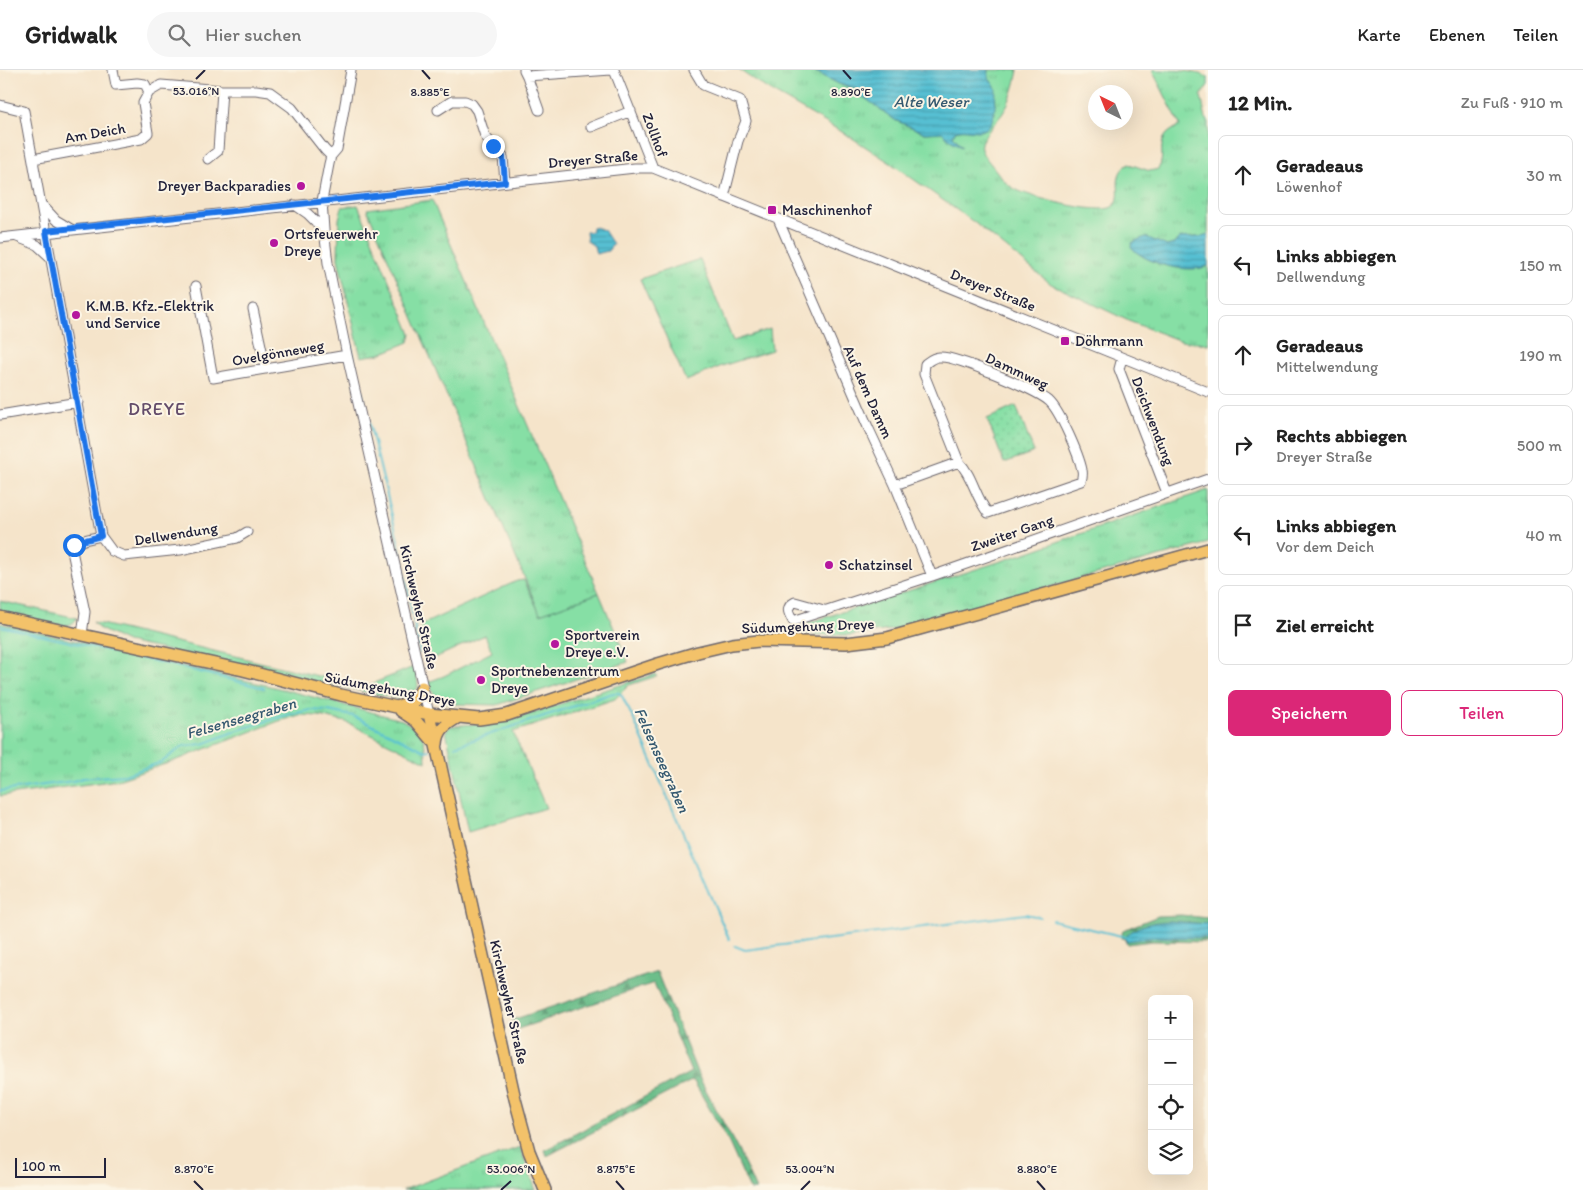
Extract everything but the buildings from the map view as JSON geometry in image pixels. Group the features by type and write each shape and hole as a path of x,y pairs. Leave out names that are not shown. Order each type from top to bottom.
{"main road":[{"name":"Südumgehung Dreye","path":"0,617 243,670 333,693 429,714 479,719 507,715 698,652 732,644 759,640 846,643 887,638 1208,549"},
{"path":"393,706 416,700 422,686"},
{"path":"393,706 416,721 437,746"},
{"name":"Kirchweyher Straße","path":"429,714 515,1099 529,1151 545,1190"},
{"path":"437,746 438,735 442,727 457,718"}],"street":[{"path":"113,70 116,86 137,83 145,84 149,92 161,85 270,92 292,108 331,156"},
{"path":"322,202 331,156 337,149 351,70"},
{"path":"539,110 525,73 612,70"},
{"name":"Zollhof","path":"612,70 631,111 653,168"},
{"path":"694,70 703,85 740,100 746,121 738,141 724,198"},
{"path":"208,160 218,151 222,90"},
{"name":"Am Deich","path":"33,159 140,139 148,133 143,103 149,92"},
{"path":"438,110 452,101 465,101 472,104 477,111 485,136 503,157 505,182"},
{"path":"0,106 24,110 101,536 78,542 74,545 72,551 85,612 82,635"},
{"name":"Zollhof","path":"590,128 631,111"},
{"name":"Dreyer Straße","path":"0,238 46,231 635,168 653,168 1208,392"},
{"name":"Kirchweyher Straße","path":"322,202 328,263 347,355 429,714"},
{"path":"41,204 56,220 72,229"},
{"path":"295,205 314,219 324,230"},
{"name":"Auf dem Damm","path":"778,220 868,428 895,485 932,576"},
{"path":"14,236 37,245 50,258"},
{"name":"Ovelgönneweg","path":"196,286 213,378 347,355"},
{"path":"253,309 266,369"},
{"name":"Dammweg","path":"940,356 959,360 1007,379 1049,401 1065,426 1083,472 1081,481 988,513 982,506 967,470 959,462 924,374 925,364 940,356"},
{"name":"Deichwendung","path":"1122,358 1119,369 1167,494"},
{"path":"0,415 78,402"},
{"path":"895,485 959,462"},
{"name":"Zweiter Gang","path":"824,610 932,576 1208,479"},
{"name":"Dellwendung","path":"101,536 112,551 124,556 180,550 211,544 237,538 247,532"}],"green space":[{"path":"739,70 812,70 839,84 857,90 859,96 865,98 895,120 925,133 942,132 953,142 960,144 953,136 955,131 986,129 995,113 988,77 989,70 1018,70 1016,82 1006,108 981,143 983,154 1007,183 1021,192 1063,204 1093,209 1105,209 1112,207 1116,203 1120,174 1129,164 1150,171 1158,169 1164,138 1180,125 1152,70 1174,70 1208,77 1208,85 1201,96 1206,119 1208,120 1208,234 1200,237 1179,238 1174,244 1167,246 1161,244 1131,247 1146,258 1167,266 1189,269 1208,266 1208,344 1181,341 1131,322 1051,284 975,223 892,164"},
{"path":"432,200 599,593 540,614 367,209"},
{"path":"358,205 411,334 409,342 380,354 361,357 338,259 339,219 342,207"},
{"path":"700,259 733,341 770,329 772,350 722,366 686,381 640,279"},
{"path":"1016,406 1034,452 1004,463 987,419"},
{"path":"1208,490 1208,543 898,629 852,635 773,634 1011,558"},
{"name":"Sportverein Dreye e.V.","path":"524,580 540,614 599,593 628,662 497,705 453,704 443,702 437,698 428,682 492,652 485,635 426,662 427,655 421,625 517,581"},
{"path":"0,601 77,618 68,625 35,620 0,612"},
{"path":"93,622 364,687 416,666 418,687 410,701 127,642 98,628"},
{"path":"0,623 282,689 402,720 415,728 422,736 426,762 346,722 319,716 300,715 118,780 0,796"},
{"path":"655,674 657,676 629,685 615,699 513,732 546,808 468,832 446,731 451,726 499,722"},
{"path":"1181,915 1208,918 1208,942 1153,941 1127,944 1125,939 1121,938 1123,930 1158,916"},
{"path":"657,972 699,1077 738,1150 756,1190 750,1190 729,1143 693,1080 547,1156 545,1150 691,1072 654,983 515,1030 512,1020"},
{"path":"520,1147 536,1190 403,1190"}],"water":[{"name":"Alte Weser","path":"812,70 989,70 988,77 996,88 994,114 989,126 984,130 955,131 953,136 962,146 953,142 942,132 925,133 895,120 865,98 858,96 857,89 839,84"},
{"path":"595,227 604,230 613,244 608,251 596,254 594,246 587,241 586,232 592,231 591,228"},
{"path":"1208,234 1208,266 1199,268 1178,268 1156,263 1131,247 1132,243 1146,237 1167,246 1174,244 1179,238 1200,237"},
{"path":"1169,921 1208,924 1208,938 1157,937 1126,941 1126,937 1130,933 1140,927"}],"waterway":[{"path":"350,339 354,359"},
{"path":"355,365 398,540 420,653"},
{"path":"0,626 264,688"},
{"name":"Felsenseegraben","path":"455,746 613,693 619,693 634,720 729,939"},
{"name":"Felsenseegraben","path":"0,791 83,778 125,775 162,762 183,746 203,744 238,730 286,715 311,710 353,716 425,751 429,750"},
{"name":"Felsenseegraben","path":"735,946 745,950 1025,914 1040,917"},
{"name":"Felsenseegraben","path":"1052,920 1126,937"}],"place":[{"name":"Dreyer Backparadies","path":"301,186"},
{"name":"Maschinenhof","path":"772,210"},
{"name":"Ortsfeuerwehr Dreye","path":"274,243"},
{"name":"K.M.B. Kfz.-Elektrik und Service","path":"76,315"},
{"name":"Döhrmann","path":"1065,341"},
{"name":"Schatzinsel","path":"829,565"},
{"name":"Sportverein Dreye e.V.","path":"555,644"},
{"name":"Sportnebenzentrum Dreye","path":"481,680"}],"district":[{"name":"DREYE","path":"157,409"}],"route":[{"path":"74,545 78,542 101,536 46,231 505,182 503,157 493,146"}]}
